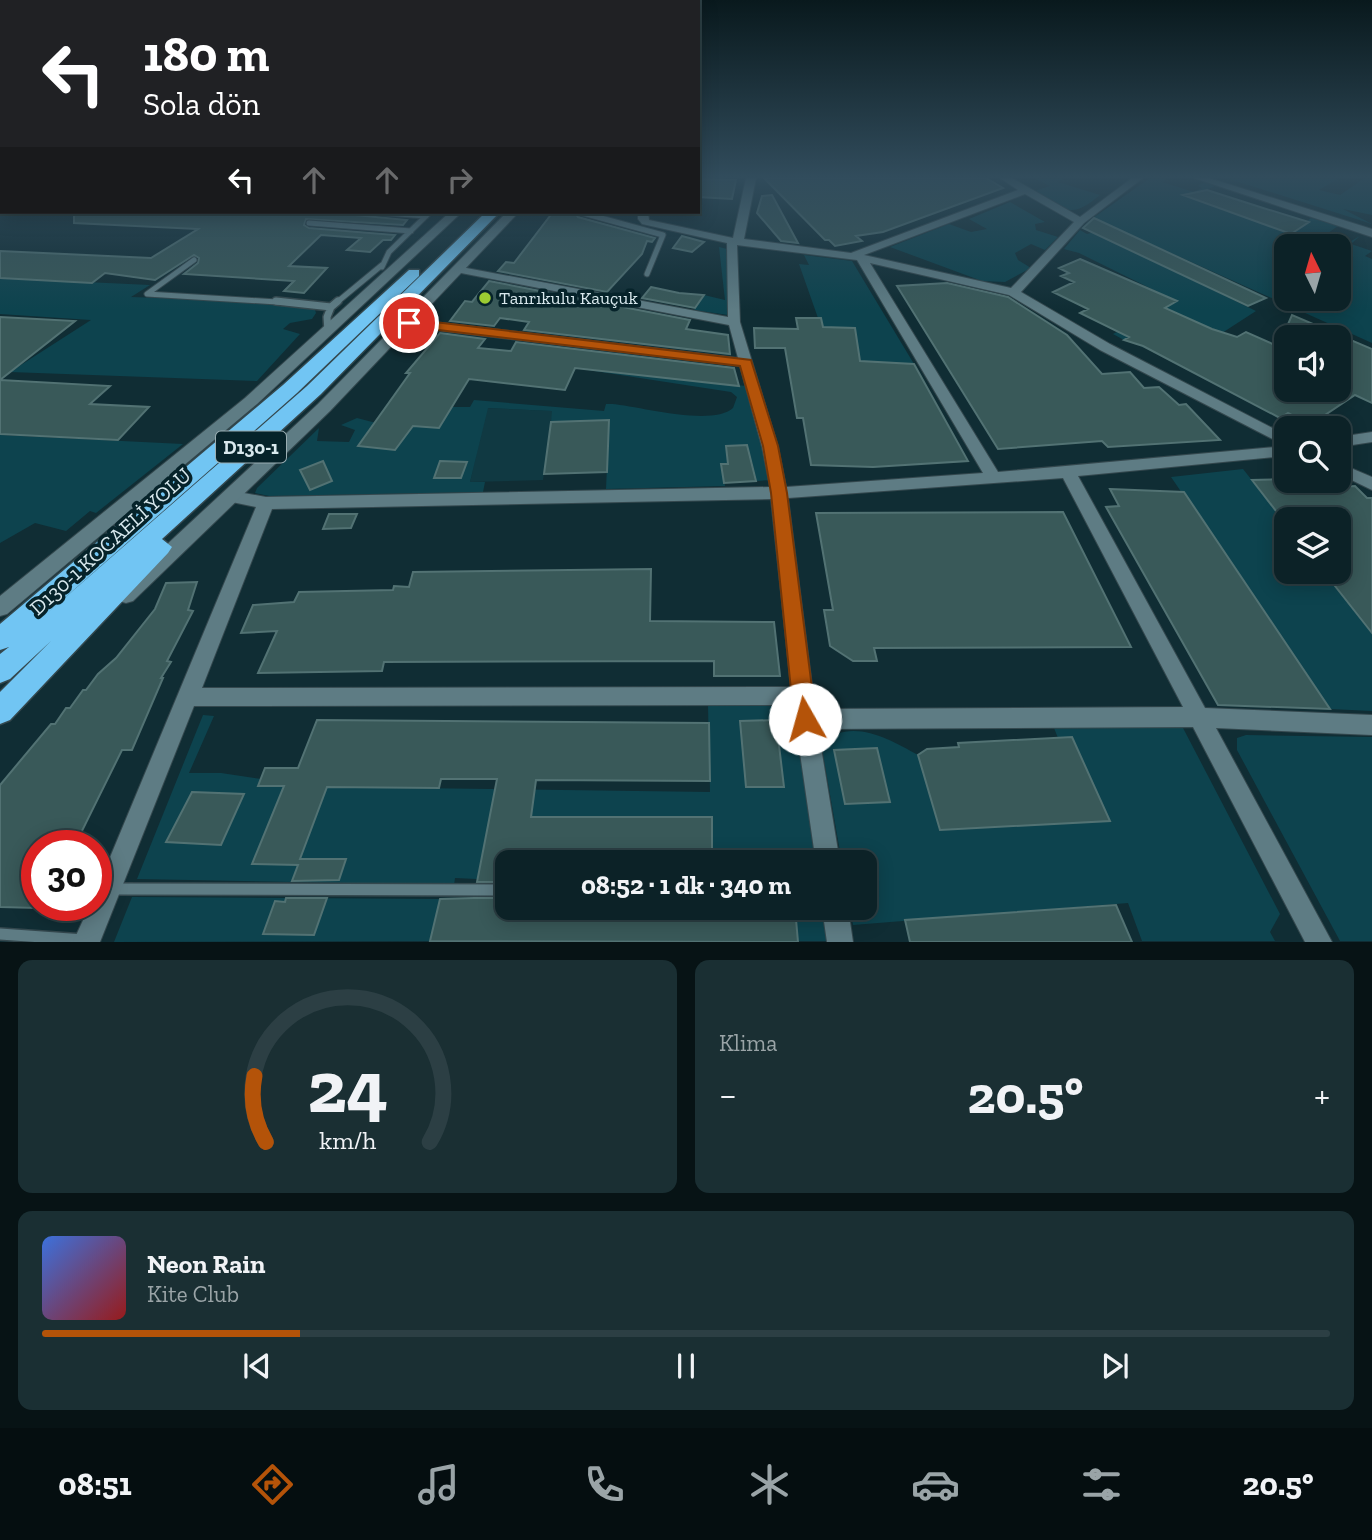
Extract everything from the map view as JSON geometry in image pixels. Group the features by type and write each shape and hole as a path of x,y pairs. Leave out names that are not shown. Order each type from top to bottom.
{"highway":[{"name":"D130-1","path":"0,639 109,548 290,389 465,222"},
{"name":"D130-1 KOCAELİ YOLU","path":"0,671 314,390 483,222"},
{"path":"3,708 314,390"},
{"path":"0,634 109,548"}],"street":[{"path":"0,608 223,425 446,222"},
{"path":"3,708 233,497 409,323 504,222"},
{"path":"646,222 735,241 856,257 1013,292 1105,347 1274,435"},
{"path":"740,222 735,241 734,322 770,446 779,493 803,708 826,850"},
{"path":"856,257 945,222"},
{"path":"1013,292 1079,222"},
{"path":"1342,222 1372,231"},
{"path":"1345,222 1372,231"},
{"path":"856,257 994,478"},
{"path":"461,270 734,322"},
{"path":"409,323 746,363"},
{"path":"1351,440 1372,437"},
{"path":"233,497 266,503 779,493 1068,472 1274,452"},
{"path":"1068,472 1320,942"},
{"path":"1351,474 1372,484"},
{"path":"112,884 266,503"},
{"path":"189,697 1198,717 1372,725"},
{"path":"837,920 840,942"},
{"path":"86,941 95,921"}],"lane":[{"path":"378,286 382,265 389,252 420,222"},
{"path":"615,222 663,235 648,274"},
{"path":"309,223 411,231"},
{"path":"194,260 147,294 243,298 331,307"},
{"path":"328,332 327,317 331,307 382,265"},
{"path":"112,889 495,890"},
{"path":"0,934 86,941"}],"shaded area":[{"path":"974,222 1045,222 1035,224 1036,230 1058,237 1045,250 1031,244 1015,253 1018,260 1031,268 1005,282 982,281 890,247 949,224 971,232 987,229"},
{"path":"1102,222 1260,222 1291,234 1274,234 1274,299"},
{"path":"1306,222 1324,222 1338,226 1326,234 1291,234"},
{"path":"1080,230 1087,234 1094,232 1256,311 1222,333 1213,329 1198,336 1184,330 1141,348 1189,320 1174,312 1124,340 1113,334 1176,301 1079,253 1064,249"},
{"path":"1351,244 1372,251 1365,256 1372,259 1372,343 1351,334 1351,325 1332,325 1303,312 1351,312"},
{"path":"719,247 727,249 728,315 694,310 704,295 725,300"},
{"path":"804,255 852,261 914,364 831,361 821,318 818,318 799,264 809,265"},
{"path":"0,278 150,285 131,297 251,301 315,310 316,313 312,319 290,323 283,329 300,334 257,381 10,372 91,320 0,314"},
{"path":"620,352 628,354 621,372 746,386 771,480 756,481 752,462 722,464 725,486 606,489 609,420 551,422 552,411 488,408 470,482 485,482 483,492 269,496 255,493 319,428 317,441 349,442 355,430 341,425 357,418 380,424 376,429 369,429 358,446 395,450 402,440 401,425 438,428 447,407 470,407 474,400 604,411 606,404 612,404 692,416 709,416 733,408 737,397 731,392 575,368 610,372"},
{"path":"487,408 553,411 543,480 470,482"},
{"path":"0,435 183,444 96,513 90,511 66,531 35,523 0,543"},
{"path":"1243,469 1274,508 1274,584 1333,584 1372,633 1372,711 1330,709 1171,477"},
{"path":"708,706 793,706 814,850 712,850 711,817 531,817 533,804 493,803 477,879 455,878 454,885 137,879 203,715 214,716 189,773 221,773 261,779 258,786 710,792"},
{"path":"1054,728 1183,728 1280,914 1270,932 1275,941 1142,941 1128,903 853,925 852,920 877,920 877,850 840,850 821,743 833,735 858,731 883,737 918,755 940,830 1110,821 1072,737 1058,738"},
{"path":"1246,735 1372,737 1372,941 1340,941 1237,750 1237,738"},
{"path":"132,897 440,899 430,941 451,941 114,942"},
{"path":"796,920 825,920 828,941 798,941"}],"building":[{"path":"305,222 304,225 309,228 395,235 391,240 383,240 370,252 347,250 361,238 321,235 289,266 327,268 304,293 284,291 294,281 184,274 198,263 199,258 194,255 155,280 105,273 92,283 0,278 0,251 151,258 198,229 74,223"},
{"path":"354,222 405,222 403,225"},
{"path":"545,222 596,222 655,238 652,242 647,241 642,254 607,292 498,271 506,262 514,263"},
{"path":"765,222 787,222 798,243 781,241"},
{"path":"807,222 910,222 883,232 856,236 862,241 835,246"},
{"path":"1090,222 1103,222 1266,298 1248,306 1083,228"},
{"path":"1258,222 1309,222 1291,234"},
{"path":"682,236 704,242 692,252 673,248"},
{"path":"1080,259 1177,301 1165,308 1212,329 1237,337 1246,332 1274,345 1274,402 1344,402 1324,416 1294,416 1288,413 1276,416 1143,346 1124,340 1129,337 1080,313 1088,309 1053,292 1074,282 1061,276 1069,273 1059,268"},
{"path":"489,281 690,320 686,329 728,335 730,354 524,330 529,322 500,318 494,326 450,321 465,301 472,302"},
{"path":"947,283 1008,297 1067,335 1102,374 1130,372 1144,388 1159,387 1179,405 1186,404 1220,440 1108,447 1102,441 998,449 897,286"},
{"path":"651,287 704,295 695,308 642,298"},
{"path":"1292,315 1316,325 1288,325"},
{"path":"0,317 75,321 0,380"},
{"path":"796,318 821,318 823,327 855,328 860,361 914,364 968,461 873,467 811,465 803,418 797,418 785,348 755,348 754,328 798,329"},
{"path":"440,333 485,339 478,348 511,351 516,342 734,368 739,386 575,368 565,390 469,379 439,428 413,426 395,450 358,446 410,373 406,373"},
{"path":"1351,340 1372,349 1372,403 1355,395 1351,398"},
{"path":"0,380 110,386 90,404 149,407 118,440 0,434"},
{"path":"609,420 607,472 544,474 551,422"},
{"path":"747,445 756,481 724,483 721,464 728,464 726,446"},
{"path":"323,461 332,481 310,490 300,470"},
{"path":"440,461 467,462 461,478 434,478"},
{"path":"1274,479 1274,493 1351,493 1351,486 1355,486 1367,498 1372,498 1372,633 1333,584 1351,584 1351,507 1274,508 1252,480"},
{"path":"1110,489 1184,492 1330,709 1218,705 1106,507 1119,506"},
{"path":"1063,512 1131,647 874,648 877,661 853,661 830,646 824,610 833,610 816,513"},
{"path":"329,514 357,514 351,528 323,529"},
{"path":"651,569 650,621 774,622 780,676 714,676 714,661 384,662 382,671 258,673 277,631 241,633 253,605 294,602 299,592 393,590 394,586 409,587 413,572"},
{"path":"197,582 188,610 193,611 167,661 171,662 161,678 132,750 122,750 82,830 21,830 21,908 0,907 0,785 51,724 55,724 66,708 70,708 83,690 116,658 155,609 166,583"},
{"path":"317,720 709,723 710,781 536,780 531,817 712,817 712,850 495,850 495,882 477,882 497,779 441,779 439,788 327,787 300,859 346,859 339,880 292,881 298,865 252,864 284,786 258,786 265,768 298,768"},
{"path":"776,720 784,787 746,787 740,721"},
{"path":"1072,737 1110,821 940,830 918,755 927,749 959,747 958,743"},
{"path":"877,748 890,802 845,804 834,750"},
{"path":"192,792 244,794 221,845 166,842"},
{"path":"286,898 327,898 314,935 263,934 275,901 285,902"},
{"path":"495,898 495,920 796,920 798,942 430,941 440,899"},
{"path":"1116,905 1132,942 910,942 905,920"}],"place":[{"name":"Tanrıkulu Kauçuk","path":"485,298"}],"route":[{"path":"409,323 746,363 770,446 779,493 805,719"}]}
